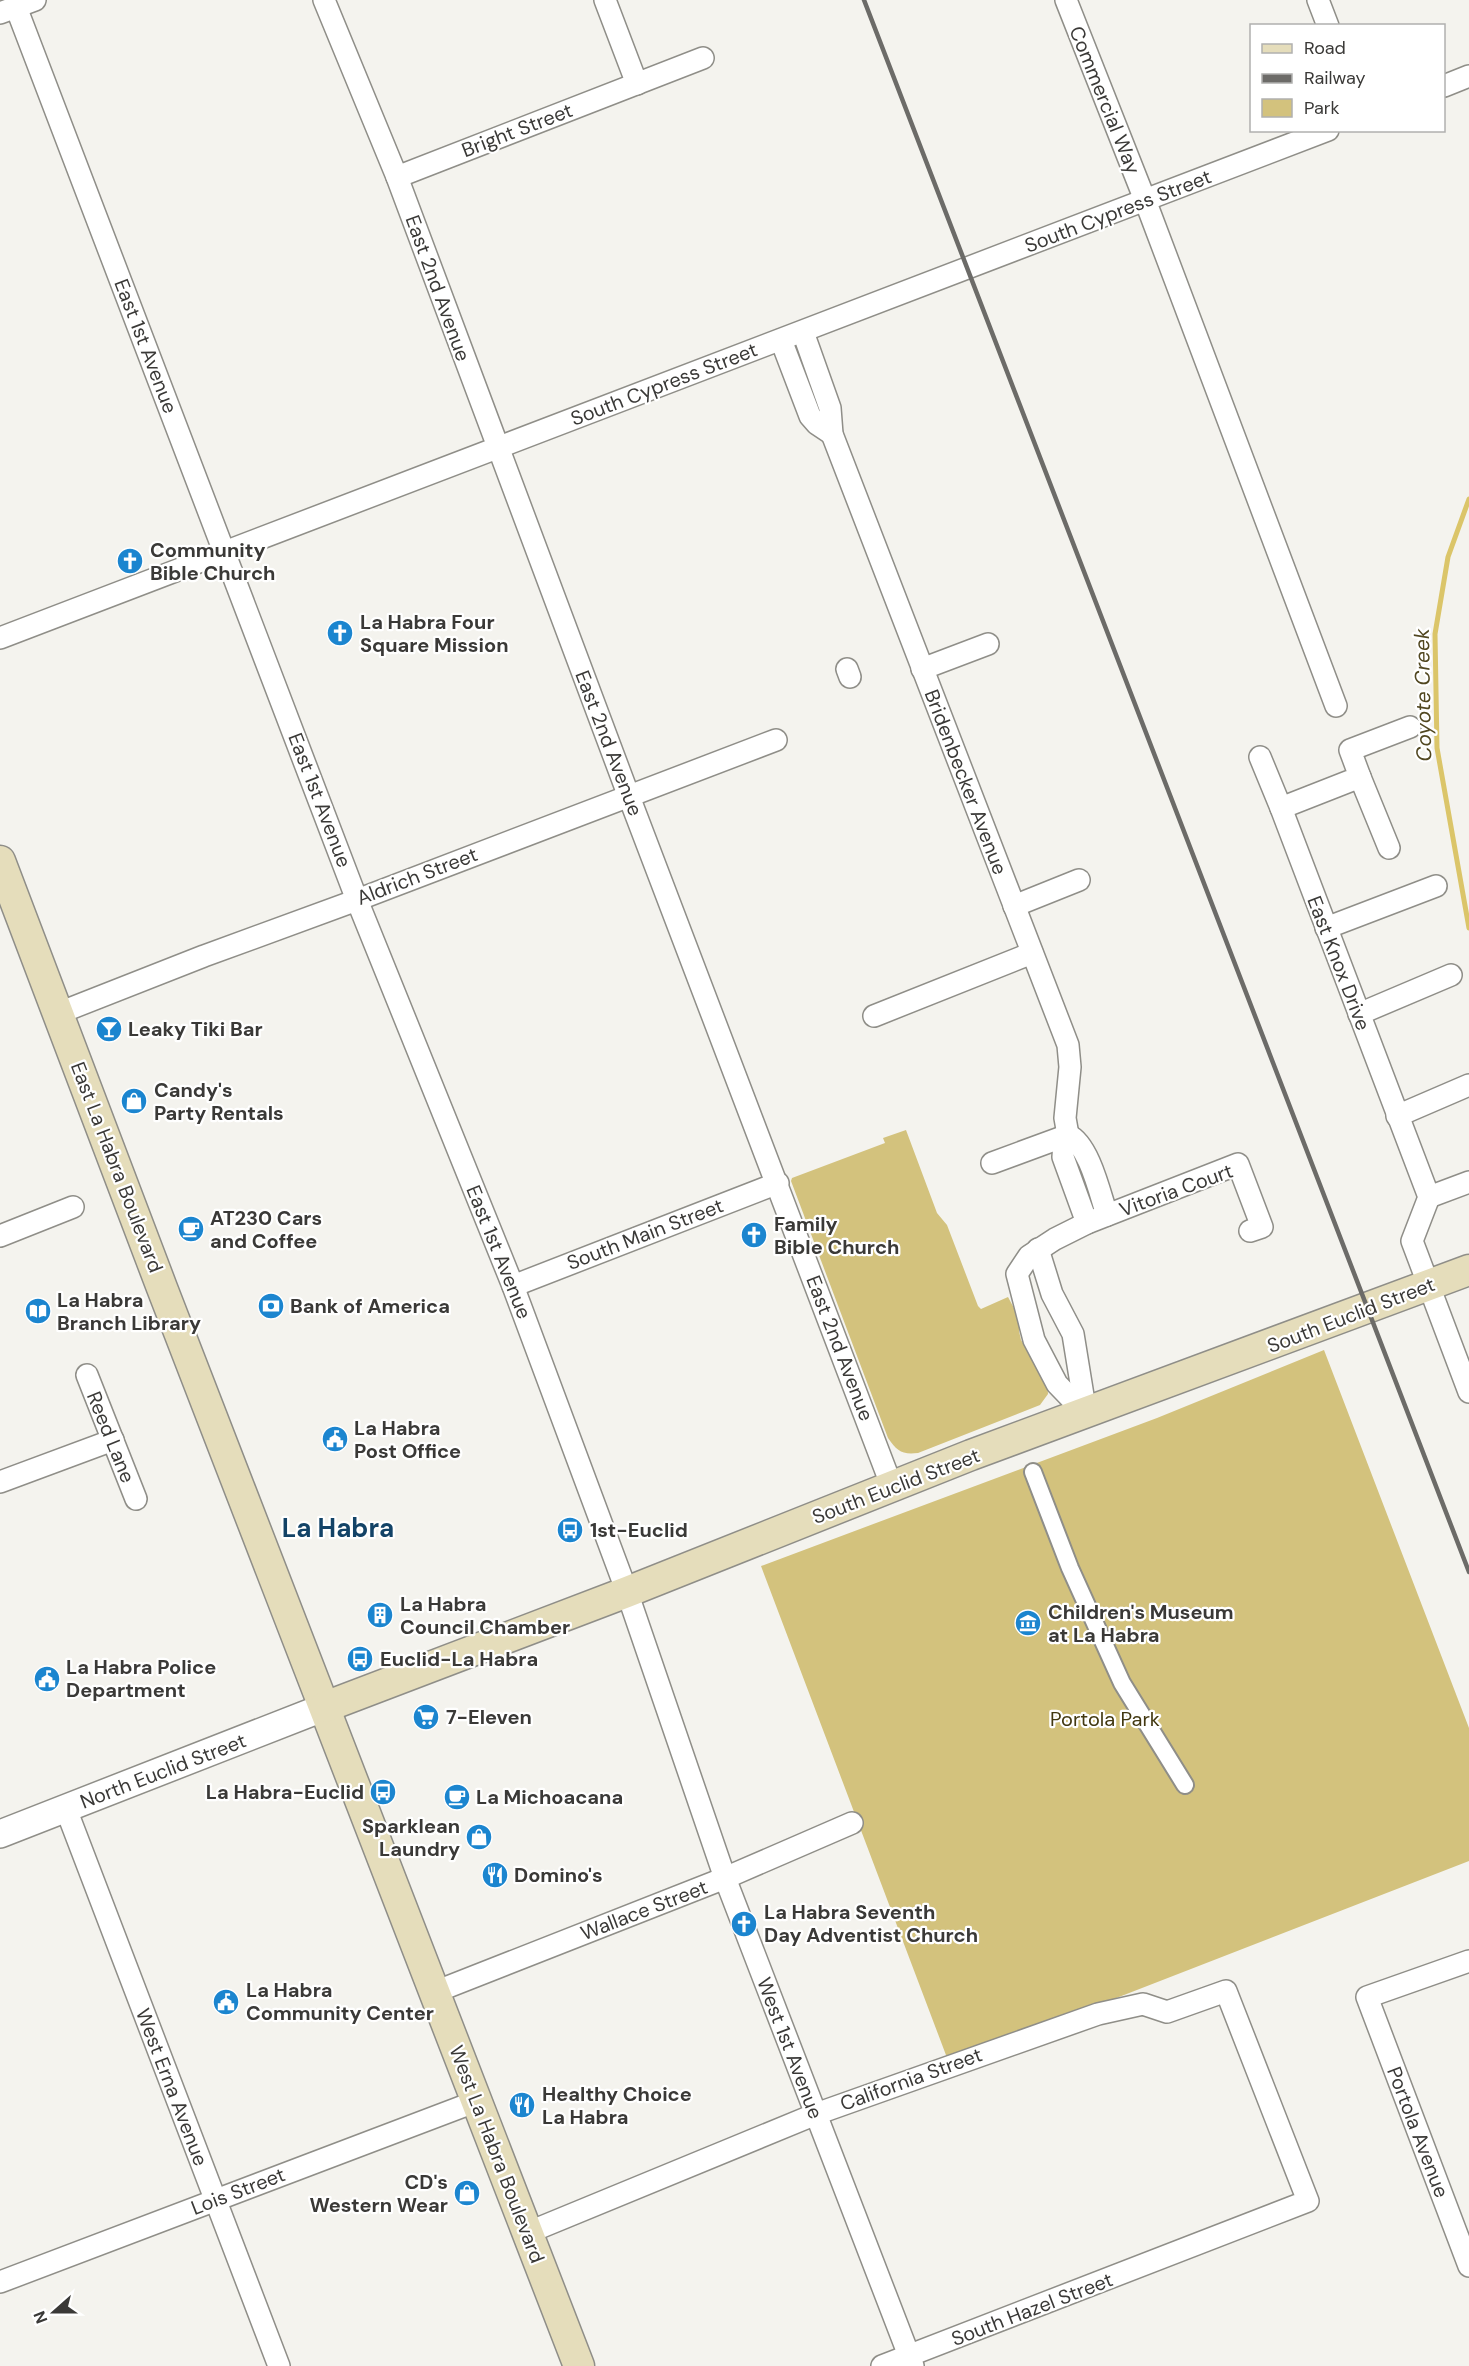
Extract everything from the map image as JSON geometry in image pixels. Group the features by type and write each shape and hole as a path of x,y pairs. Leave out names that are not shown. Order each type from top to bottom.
{"main road":[{"name":"East La Habra Boulevard","path":"0,861 325,1707"},
{"name":"South Euclid Street","path":"325,1707 627,1592 892,1486 1469,1270"},
{"name":"West La Habra Boulevard","path":"325,1707 579,2366"}],"street":[{"name":"East 2nd Avenue","path":"324,0 397,177 628,794 892,1486"},
{"path":"604,0 637,84"},
{"name":"Commercial Way","path":"1066,0 1145,200 1336,706"},
{"path":"1318,0 1327,24"},
{"name":"East 1st Avenue","path":"17,7 357,900 513,1286 627,1592"},
{"name":"Bright Street","path":"397,177 703,58"},
{"path":"1445,85 1469,76"},
{"name":"South Cypress Street","path":"0,638 1323,132"},
{"name":"Bridenbecker Avenue","path":"802,332 830,408 832,434 1068,1045 1070,1067 1065,1118 1068,1135 1064,1143 1063,1157 1087,1223"},
{"name":"Bridenbecker Avenue","path":"781,340 810,416 832,434"},
{"path":"922,669 988,644"},
{"path":"1389,848 1350,750 1410,727"},
{"name":"Aldrich Street","path":"59,1013 628,794 776,740"},
{"name":"East Knox Drive","path":"1260,757 1429,1197"},
{"path":"1281,808 1360,777"},
{"path":"1014,906 1079,880"},
{"path":"1326,928 1436,886"},
{"path":"874,1016 1032,953"},
{"path":"1359,1014 1451,975"},
{"path":"1397,1116 1469,1085"},
{"path":"992,1163 1068,1135 1076,1138 1083,1147 1107,1215 1038,1249 1029,1256 1017,1274 1035,1340 1057,1384 1086,1413"},
{"name":"Vitoria Court","path":"1107,1215 1238,1164 1262,1227 1250,1232"},
{"path":"1469,1182 1429,1197 1412,1241 1469,1392"},
{"name":"South Main Street","path":"513,1286 777,1183"},
{"path":"0,1236 73,1207"},
{"path":"1038,1249 1052,1294 1073,1334 1086,1413"},
{"name":"Reed Lane","path":"87,1375 136,1499"},
{"path":"0,1482 113,1440"},
{"path":"1033,1472 1070,1568 1122,1683 1185,1785"},
{"name":"West 1st Avenue","path":"627,1592 725,1878 911,2361"},
{"name":"North Euclid Street","path":"0,1834 325,1707"},
{"name":"West Erna Avenue","path":"66,1809 279,2366"},
{"name":"Wallace Street","path":"435,1992 725,1878 852,1823"},
{"name":"Portola Avenue","path":"1469,1961 1367,1997 1469,2266"},
{"name":"California Street","path":"527,2233 816,2114 1098,2014 1143,2004 1167,2012 1226,1991 1308,2201 1197,2242 1181,2252"},
{"name":"Lois Street","path":"0,2282 477,2101"},
{"name":"South Hazel Street","path":"882,2366 911,2361 1181,2252"}],"green space":[{"path":"906,1130 937,1213 947,1225 978,1306 981,1309 1008,1297 1021,1321 1019,1331 1021,1340 1047,1380 1048,1394 1040,1405 918,1453 900,1451 888,1438 791,1181 792,1178 885,1143 883,1138"},
{"name":"Portola Park","path":"1324,1350 1469,1728 1469,1861 949,2063 761,1566 1157,1418"}],"waterway":[{"name":"Coyote Creek","path":"1469,499 1448,557 1435,634 1437,748 1469,928"}],"railway":[{"path":"864,0 1469,1572"}],"place":[{"name":"Community Bible Church","path":"130,561"},
{"name":"La Habra Four Square Mission","path":"340,633"},
{"name":"Leaky Tiki Bar","path":"109,1029"},
{"name":"Candy's Party Rentals","path":"134,1101"},
{"name":"AT230 Cars and Coffee","path":"191,1229"},
{"name":"Family Bible Church","path":"754,1235"},
{"name":"Bank of America","path":"271,1306"},
{"name":"La Habra Branch Library","path":"38,1311"},
{"name":"La Habra Post Office","path":"335,1439"},
{"name":"1st-Euclid","path":"570,1530"},
{"name":"La Habra Council Chamber","path":"380,1615"},
{"name":"Children's Museum at La Habra","path":"1028,1623"},
{"name":"Euclid-La Habra","path":"360,1659"},
{"name":"La Habra Police Department","path":"47,1679"},
{"name":"7-Eleven","path":"426,1717"},
{"name":"La Habra-Euclid","path":"383,1792"},
{"name":"La Michoacana","path":"457,1797"},
{"name":"Sparklean Laundry","path":"479,1837"},
{"name":"Domino's","path":"495,1875"},
{"name":"La Habra Seventh Day Adventist Church","path":"744,1924"},
{"name":"La Habra Community Center","path":"226,2002"},
{"name":"Healthy Choice La Habra","path":"522,2105"},
{"name":"CD's Western Wear","path":"467,2193"}],"district":[{"name":"La Habra","path":"338,1528"}]}
